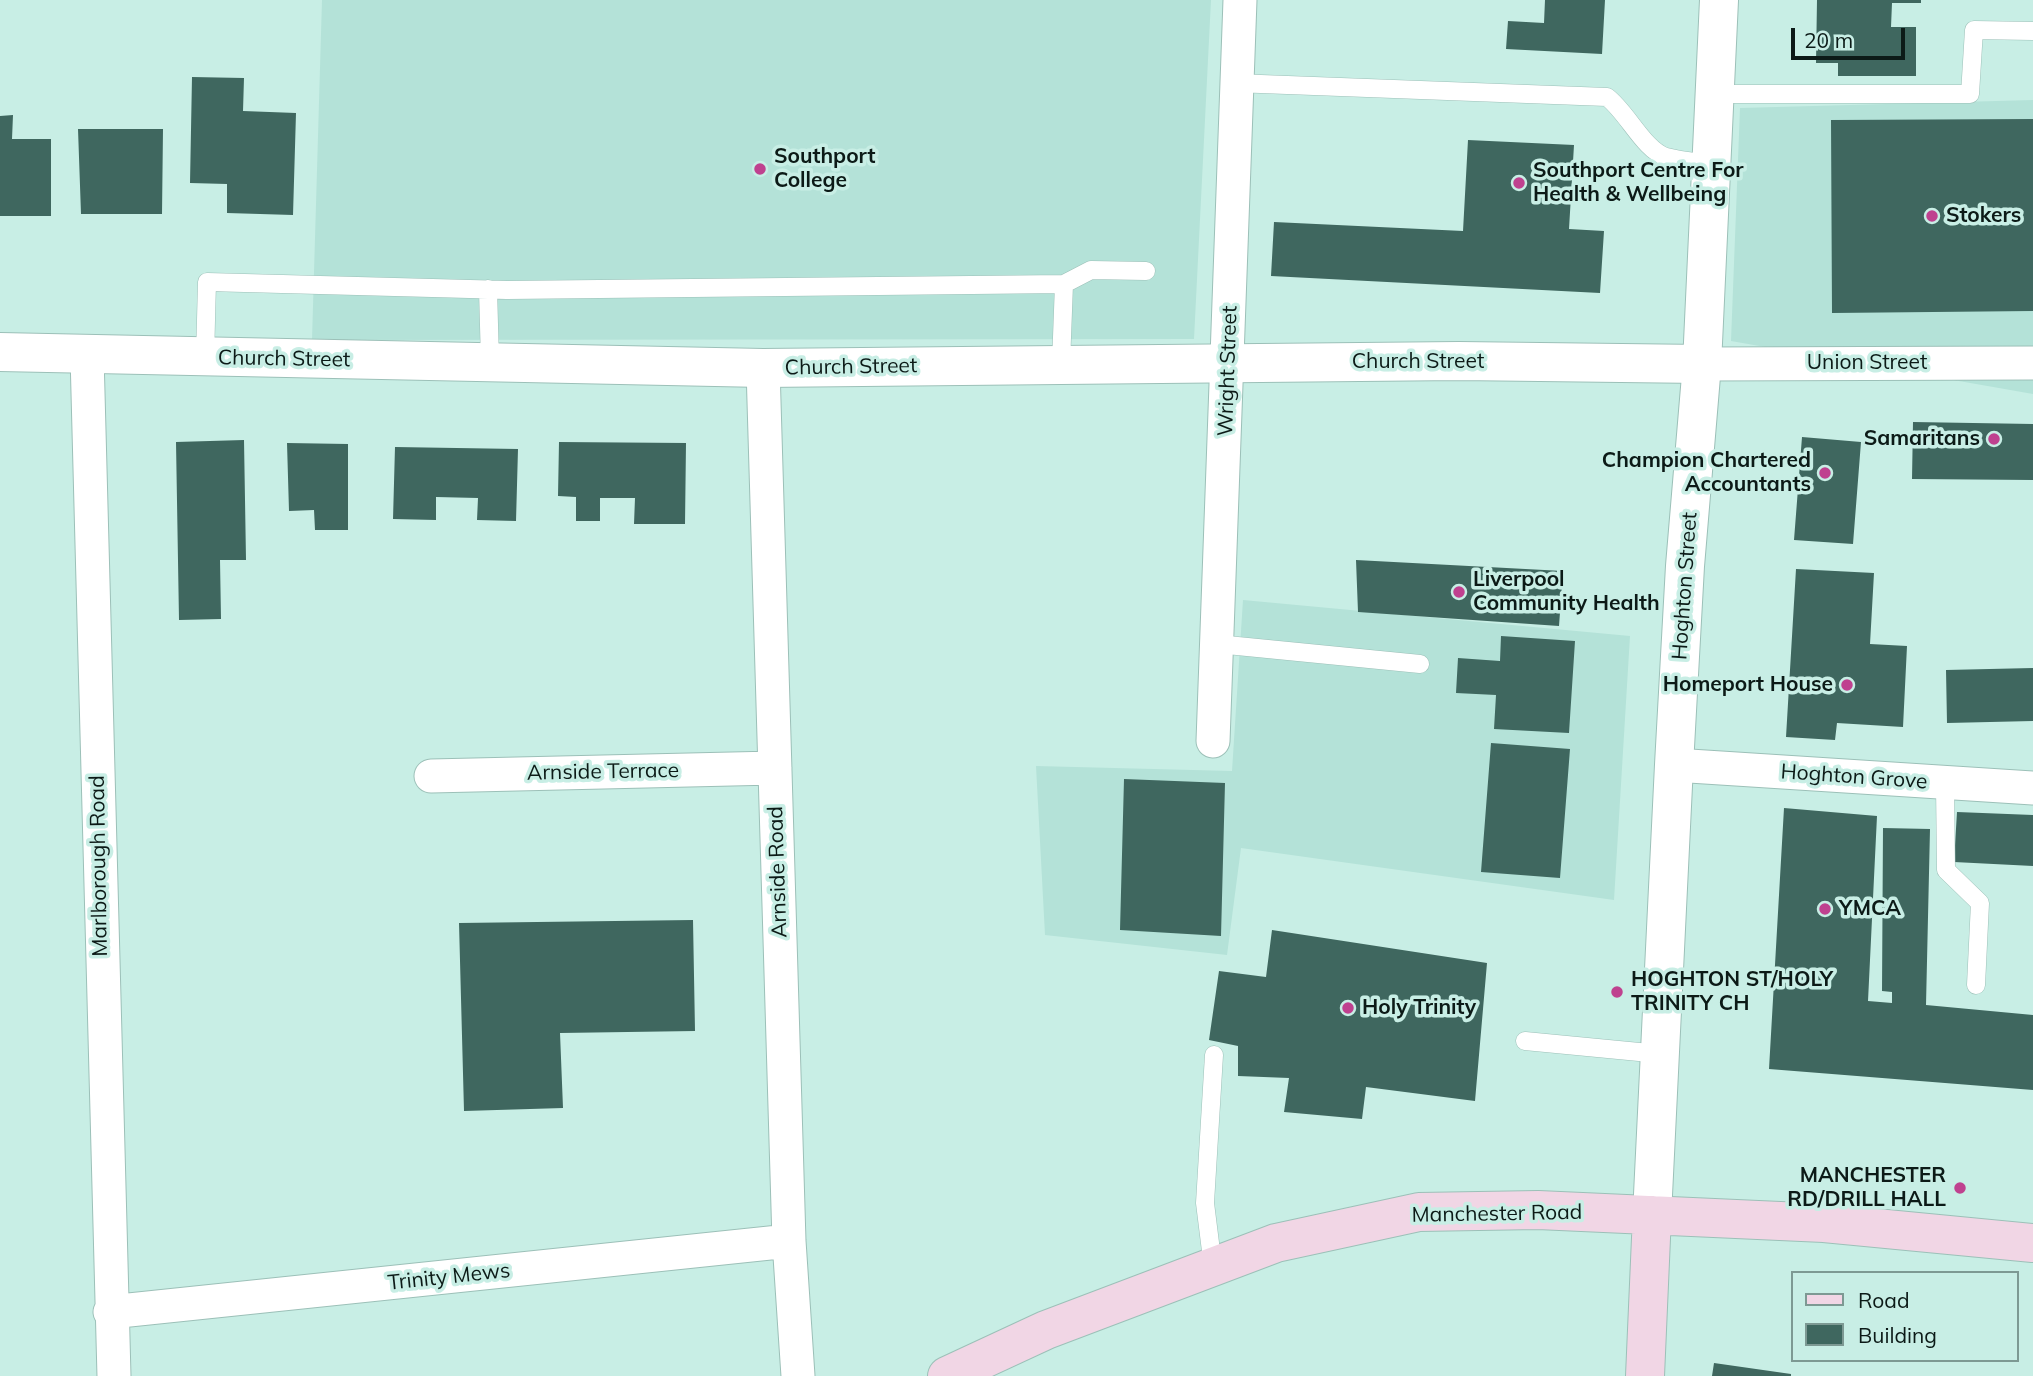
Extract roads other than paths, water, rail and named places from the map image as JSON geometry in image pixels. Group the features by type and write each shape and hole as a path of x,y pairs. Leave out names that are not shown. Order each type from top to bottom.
{"main road":[{"name":"Manchester Road","path":"947,1376 1046,1330 1276,1243 1419,1212 1538,1210 1652,1214 1824,1223 2033,1243"},
{"path":"1645,1376 1652,1214"}],"street":[{"name":"Wright Street","path":"1213,741 1229,363 1234,83 1240,0"},
{"name":"Hoghton Street","path":"1652,1214 1674,765 1702,364 1719,0"},
{"name":"Church Street","path":"0,352 763,368 1229,363 1702,364"},
{"name":"Marlborough Road","path":"87,355 110,1312 114,1376"},
{"name":"Union Street","path":"1702,364 2033,363"},
{"name":"Arnside Road","path":"763,368 789,1241 798,1376"},
{"name":"Hoghton Grove","path":"1674,765 2033,788"},
{"name":"Arnside Terrace","path":"430,776 775,768"},
{"name":"Trinity Mews","path":"110,1312 789,1241"}],"lane":[{"path":"1715,94 1970,94 1974,30 2033,31"},
{"path":"1234,83 1607,96 1623,108 1650,148 1664,156 1710,164"},
{"path":"205,358 207,282 488,289 1064,284 1091,270 1146,271"},
{"path":"1061,364 1064,284"},
{"path":"488,289 490,361"},
{"path":"1217,644 1419,664"},
{"path":"1945,782 1946,870 1980,904 1976,985"},
{"path":"1525,1041 1660,1054"},
{"path":"1213,1267 1205,1203 1214,1055"}],"place":[{"name":"Southport College","path":"760,169"},
{"name":"Southport Centre For Health & Wellbeing","path":"1519,183"},
{"name":"Stokers","path":"1932,216"},
{"name":"Samaritans","path":"1994,439"},
{"name":"Champion Chartered Accountants","path":"1825,473"},
{"name":"Liverpool Community Health","path":"1459,592"},
{"name":"Homeport House","path":"1847,685"},
{"name":"YMCA","path":"1825,909"},
{"name":"HOGHTON ST/HOLY TRINITY CH","path":"1617,992"},
{"name":"Holy Trinity","path":"1348,1008"},
{"name":"MANCHESTER RD/DRILL HALL","path":"1960,1188"}]}
